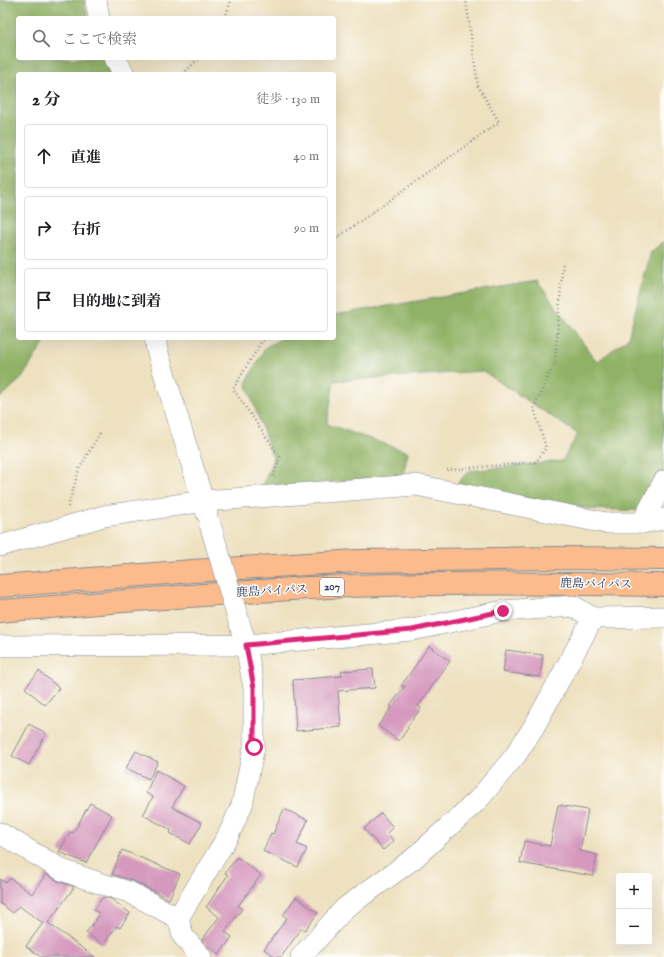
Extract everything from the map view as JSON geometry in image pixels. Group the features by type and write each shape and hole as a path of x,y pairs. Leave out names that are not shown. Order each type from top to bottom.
{"highway":[{"name":"鹿島バイパス","path":"0,586 193,571 357,561 561,558 664,559"},
{"name":"鹿島バイパス","path":"0,612 211,594 350,586 568,583 664,584"}],"street":[{"path":"96,0 98,16"},
{"path":"116,60 123,72"},
{"path":"155,340 157,350 204,501 244,638 254,688 254,747 242,805 228,836 178,918"},
{"path":"642,522 664,481"},
{"path":"0,546 104,516 204,501 416,485 606,522 642,522 664,519"},
{"path":"0,646 244,638 412,630 503,611 573,606 593,618 664,617"},
{"path":"301,957 346,908 413,859 478,800 515,756 536,725 593,618"},
{"path":"0,833 62,870 129,892 178,918 183,936 201,957"}],"path":[{"path":"226,16 231,0"},
{"path":"336,239 499,122 478,86 466,0"},
{"path":"185,72 197,60"},
{"path":"442,470 536,462 546,448 534,408 555,362 563,261"},
{"path":"264,340 233,389 280,457 266,496"},
{"path":"62,528 79,469 102,431"}],"green space":[{"path":"0,0 85,0 84,5 88,16 16,16 16,60 107,60 112,72 16,72 16,340 46,340 22,378 0,398"},
{"path":"664,241 664,497 652,511 589,509 456,485 469,471 562,461 578,434 483,371 334,381 327,424 408,452 403,475 262,489 273,458 246,383 266,347 278,340 336,340 336,315 537,281 597,362 628,338 651,252"}],"building":[{"path":"429,646 450,661 418,706 421,708 399,741 378,726 392,707 390,706 405,686 401,686"},
{"path":"506,650 543,655 540,677 503,672"},
{"path":"373,669 375,688 338,691 341,727 296,731 293,680 342,676 341,671"},
{"path":"39,671 59,688 45,705 25,688"},
{"path":"29,724 46,733 29,765 12,756"},
{"path":"136,751 158,762 149,779 126,768"},
{"path":"156,770 184,786 172,807 202,823 190,844 170,833 171,830 143,815 153,797 146,793"},
{"path":"90,803 112,815 86,863 59,852 70,832 73,833"},
{"path":"558,805 588,810 580,851 597,855 593,876 520,863 524,841 550,846"},
{"path":"284,809 308,820 297,844 307,849 298,867 263,851 271,833 273,834"},
{"path":"381,813 393,827 387,833 394,841 383,850 364,829"},
{"path":"122,850 180,874 169,899 134,881 112,874"},
{"path":"237,857 261,875 238,906 242,909 225,932 232,937 219,955 202,940 219,917 206,907 228,875 225,873"},
{"path":"46,874 58,881 74,887 48,923 95,957 41,957 26,946 43,923 19,906 13,913 0,903 0,879 6,883 10,878 32,894"},
{"path":"103,897 111,899 130,913 120,928 117,926 103,945 86,933 100,914 94,910"},
{"path":"296,897 318,913 305,930 302,928 281,957 275,957 264,949 287,918 283,915"}],"route":[{"path":"254,747 254,688 246,645 412,630 503,611"}]}
